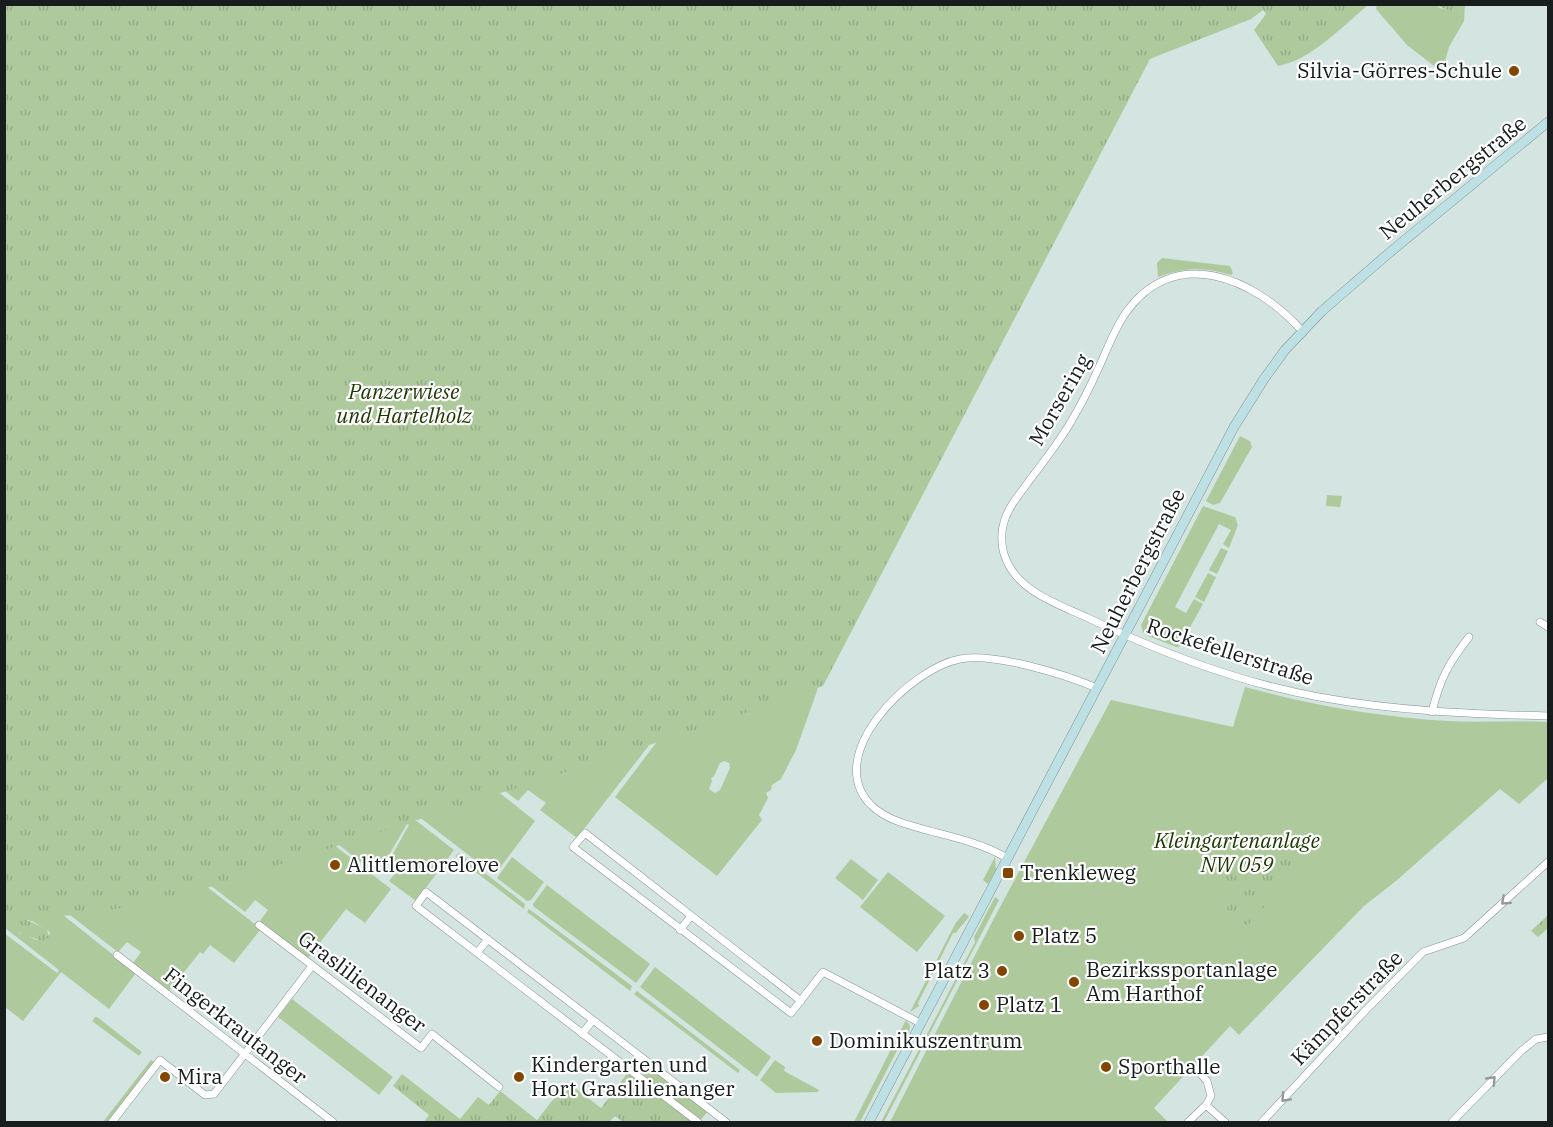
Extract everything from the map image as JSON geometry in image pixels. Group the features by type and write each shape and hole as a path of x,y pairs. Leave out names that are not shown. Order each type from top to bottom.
{"main road":[{"name":"Neuherbergstraße","path":"869,1122 1247,404 1285,350 1349,287 1548,123"}],"street":[{"name":"Morsering","path":"1125,635 1054,602 1019,580 1006,558 1002,545 1004,520 1012,505 1061,438 1081,404 1124,315 1132,305 1157,284 1183,274 1210,274 1221,277 1246,287 1302,331"},
{"path":"1540,622 1548,627"},
{"name":"Rockefellerstraße","path":"1125,635 1178,657 1317,697 1432,712 1548,716"},
{"path":"1432,712 1438,687 1447,667 1469,637"},
{"path":"1007,858 980,845 899,822 872,806 865,797 857,777 858,760 872,725 885,707 915,680 931,669 960,659 991,658 1074,678 1097,688"},
{"path":"801,1001 585,832 573,847 791,1013 801,1001 823,972 920,1023"},
{"name":"Kämpferstraße","path":"1262,1122 1423,952 1464,938 1548,862"},
{"path":"698,1122 416,906 426,892 726,1122"},
{"path":"680,930 691,916"},
{"name":"Graslilienanger","path":"259,925 421,1048 432,1034 499,1087"},
{"path":"477,953 488,939"},
{"name":"Fingerkrautanger","path":"117,955 333,1122"},
{"path":"112,1122 160,1060 205,1095 214,1094 312,966"},
{"path":"582,1034 593,1020"},
{"path":"1452,1122 1520,1052 1536,1039 1548,1037"},
{"path":"1188,1122 1206,1105 1211,1096 1208,1081 1198,1071"},
{"path":"665,1097 675,1083"},
{"path":"1206,1105 1225,1122"},
{"path":"711,1122 717,1115"}],"green space":[{"name":"Panzerwiese und Hartelholz","path":"5,4 1368,5 1314,50 1290,63 1278,66 1254,30 1266,14 1263,10 1251,19 1150,59 823,686 705,727 207,888 134,906 24,919 47,929 49,937 44,941 24,936 12,926 13,920 4,920"},
{"path":"1377,5 1436,5 1460,13 1462,5 1465,5 1464,21 1449,47 1443,68 1438,69 1407,45 1376,9"},
{"path":"1436,5 1462,5 1460,13 1457,14"},
{"path":"1162,258 1230,266 1233,273 1231,275 1194,269 1158,277 1157,263"},
{"path":"1240,436 1250,441 1252,447 1220,503 1213,505 1206,501"},
{"path":"1327,495 1342,496 1340,507 1326,506"},
{"path":"1203,506 1235,517 1238,525 1229,548 1223,544 1231,530 1219,524 1175,607 1186,613 1194,599 1203,604 1179,647 1176,647 1146,635 1141,625"},
{"path":"1221,548 1228,551 1217,574 1209,570"},
{"path":"1208,573 1216,577 1204,602 1195,597"},
{"path":"822,661 817,691 796,750 781,779 766,793 768,798 759,815 762,820 717,876 615,797 659,739","holes":["724,761 729,763 730,768 720,790 715,793 709,789 711,778 720,763"]},
{"name":"Kleingartenanlage NW 059","path":"1245,687 1320,705 1397,717 1460,722 1548,722 1548,778 1519,804 1500,789 1396,881 1364,906 1239,1035 1230,1026 1154,1108 1168,1122 890,1122 992,922 1111,700 1233,727"},
{"path":"650,744 577,838 540,810 546,803 528,790 518,801 500,787"},
{"path":"496,790 535,821 497,872 493,874 418,816"},
{"path":"414,819 454,850 416,901 389,881 397,871 387,864 409,825 407,824 386,860 383,858 373,872 338,844"},
{"path":"1266,844 1274,845 1299,868 1250,923 1246,925 1229,920 1222,869 1229,868"},
{"path":"334,845 391,889 365,923 346,909 308,958 260,921 268,910 255,900 245,912 210,885"},
{"path":"459,853 525,904 524,909 455,856"},
{"path":"512,857 544,882 531,900 527,901 497,878"},
{"path":"995,857 996,870 988,884 983,880"},
{"path":"851,859 878,880 863,900 835,878"},
{"path":"888,872 945,916 917,952 860,907"},
{"path":"547,885 650,964 636,983 533,906"},
{"path":"206,886 261,929 234,963 210,945 203,954 200,952 169,991 133,963 141,952 127,942 118,952 62,909"},
{"path":"995,897 999,900 884,1122 881,1122 975,942 974,937"},
{"path":"5,909 58,911 136,973 109,1009 61,972 23,1021 5,1007 4,933 57,973 59,970 5,928","holes":["18,919 32,921 49,931 50,934 36,940 19,933"]},
{"path":"529,909 632,986 630,991 527,912"},
{"path":"964,913 969,916 956,933 953,933 918,1003 919,1006 910,1012 955,924"},
{"path":"1548,915 1548,928 1538,937 1531,931"},
{"path":"655,967 771,1057 757,1077 640,987"},
{"path":"637,991 740,1070 738,1073 634,994"},
{"path":"292,999 393,1077 379,1095 278,1017"},
{"path":"95,1017 142,1052 139,1056 92,1021"},
{"path":"906,1020 910,1026 909,1033 905,1035 860,1122 854,1122"},
{"path":"639,1058 708,1111 699,1122 623,1122 615,1116 609,1122 424,1122 429,1115 393,1086 402,1074 460,1119 478,1097 489,1105 500,1091 537,1120 567,1082 601,1108"},
{"path":"151,1060 154,1062 107,1122 103,1122"},
{"path":"775,1060 785,1067 784,1071 819,1090 818,1092 776,1093 760,1080"}],"place":[{"name":"Silvia-Görres-Schule","path":"1514,71"},
{"name":"Alittlemorelove","path":"335,865"},
{"name":"Trenkleweg","path":"1008,873"},
{"name":"Platz 5","path":"1019,936"},
{"name":"Platz 3","path":"1002,971"},
{"name":"Bezirkssportanlage Am Harthof","path":"1074,982"},
{"name":"Platz 1","path":"984,1005"},
{"name":"Dominikuszentrum","path":"817,1041"},
{"name":"Sporthalle","path":"1106,1067"},
{"name":"Mira","path":"165,1077"},
{"name":"Kindergarten und Hort Graslilienanger","path":"519,1077"}]}
